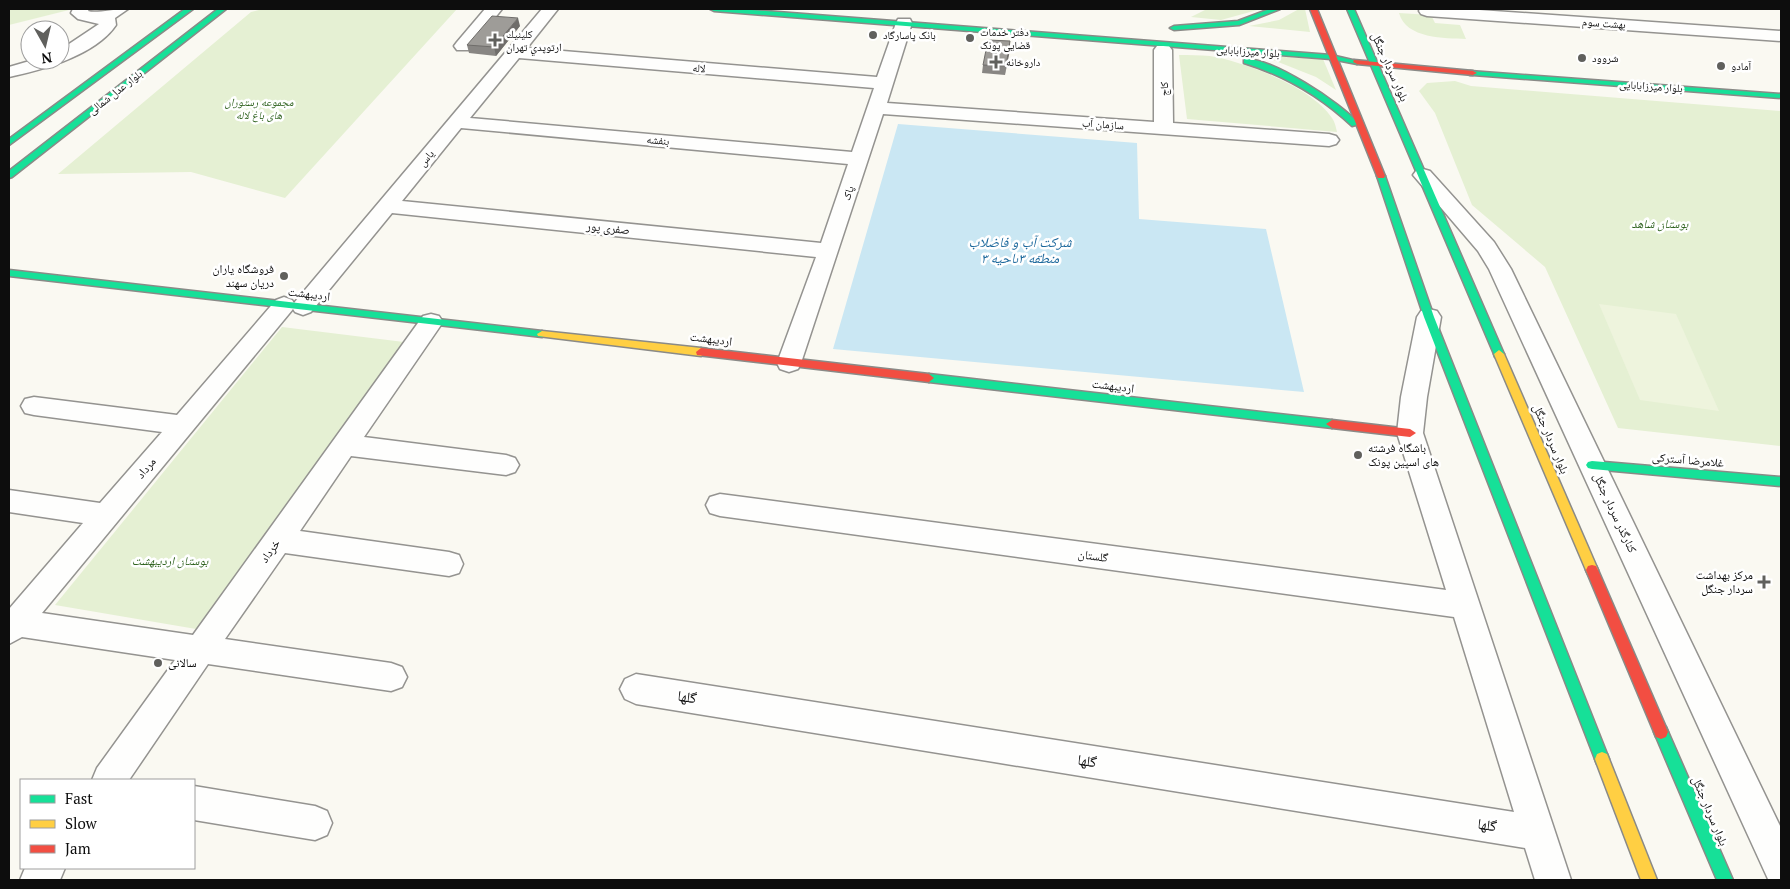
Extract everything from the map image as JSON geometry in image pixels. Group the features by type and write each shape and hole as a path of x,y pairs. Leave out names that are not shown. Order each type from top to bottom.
{"main road":[{"name":"بلوار عدل شمالی","path":"9,143 188,9"},
{"name":"بلوار عدل شمالی","path":"9,175 222,9"},
{"name":"بلوار میرزابابایی","path":"714,9 1331,57 1374,65 1781,96"},
{"name":"بلوار میرزابابایی","path":"1240,34 1169,27 1219,27 1239,24 1256,19 1276,9"},
{"path":"1313,9 1320,41 1331,57 1367,136 1429,317 1649,880"},
{"name":"بلوار سردار جنگل","path":"1350,9 1372,49 1374,65 1424,175 1725,880"},
{"path":"1320,41 1372,49"},
{"path":"1200,48 1266,66 1314,88 1329,98 1367,136"},
{"name":"اردیبهشت","path":"9,273 1410,433"},
{"name":"غلامرضا آسترکی","path":"1592,465 1781,482"}],"street":[{"path":"81,9 79,14 86,17 113,12"},
{"path":"463,46 494,9"},
{"name":"یاس","path":"293,306 387,206 550,9"},
{"name":"بهشت سوم","path":"1427,11 1781,36"},
{"path":"70,52 108,24 113,12"},
{"name":"پاک","path":"789,362 829,251 904,23"},
{"name":"کاج","path":"1163,50 1164,128"},
{"name":"لاله","path":"514,52 884,83"},
{"name":"سازمان آب","path":"876,108 1330,140"},
{"name":"بنفشه","path":"456,122 859,159"},
{"name":"کنارگذر سردار جنگل","path":"1424,175 1486,247 1500,269 1781,866"},
{"name":"صفری پور","path":"387,206 829,251"},
{"name":"مرداد","path":"11,625 182,425 293,306"},
{"path":"1429,317 1414,397 1410,433 1554,880"},
{"name":"خرداد","path":"110,779 431,322"},
{"path":"34,406 182,425"},
{"path":"345,445 506,465"},
{"path":"9,501 106,515"},
{"name":"گلستان","path":"720,505 1466,606"},
{"path":"278,540 449,564"},
{"path":"11,625 201,649 391,677"},
{"name":"گلها","path":"636,689 1538,833"},
{"path":"195,803 315,823"},
{"path":"38,880 46,869"}],"green space":[{"path":"9,9 73,9 29,20 20,20 20,22 9,25"},
{"name":"مجموعه رستوران های باغ لاله","path":"263,9 457,9 285,198 191,172 58,174 251,12"},
{"path":"1207,9 1261,9 1221,20 1191,17"},
{"path":"1299,9 1305,9 1310,32 1249,26 1279,20"},
{"path":"1399,13 1431,15 1435,23 1460,25 1466,39 1437,37 1418,32 1409,28 1403,22"},
{"path":"1179,55 1210,56 1224,59 1259,70 1294,86 1322,107 1333,120 1337,132 1187,119"},
{"path":"1263,56 1323,59 1336,90 1316,77"},
{"name":"بوستان شاهد","path":"1455,81 1471,86 1781,111 1781,446 1618,428 1545,267 1472,205 1435,113 1419,91 1427,83"},
{"path":"1599,304 1676,314 1719,411 1640,400"},
{"name":"بوستان اردیبهشت","path":"282,327 404,342 196,629 55,605"}],"water":[{"name":"شرکت آب و فاضلاب منطقه ۳ناحیه ۳","path":"898,124 1137,143 1139,219 1266,229 1304,392 833,349"}],"building":[{"path":"492,16 518,18 494,47 467,45"},
{"name":"داروخانه","path":"988,40 1010,41 1006,66 983,65"}],"traffic: fast":[{"path":"9,143 189,9"},
{"path":"9,175 222,9"},
{"path":"714,9 1331,57 1357,62"},
{"path":"1174,28 1239,23 1276,9"},
{"path":"1350,9 1499,354"},
{"path":"1247,61 1292,78 1331,103 1355,124"},
{"path":"1473,73 1781,96"},
{"path":"1381,176 1429,317 1602,759"},
{"path":"9,273 542,334"},
{"path":"929,378 1332,424"},
{"path":"1592,465 1781,482"},
{"path":"1661,732 1725,880"}],"traffic: slow":[{"path":"542,334 701,352"},
{"path":"1499,354 1592,570"},
{"path":"1602,759 1649,880"}],"traffic: jam":[{"path":"1313,9 1381,176"},
{"path":"1357,62 1473,73"},
{"path":"701,352 929,378"},
{"path":"1332,424 1410,433"},
{"path":"1592,570 1661,732"}],"place":[{"name":"بانک پاسارگاد","path":"873,35"},
{"name":"دفتر خدمات قضایی پونک","path":"970,38"},
{"name":"كلينيك ارتوپدي تهران","path":"495,40"},
{"name":"شروود","path":"1582,58"},
{"name":"داروخانه","path":"996,62"},
{"name":"آمادو","path":"1721,66"},
{"name":"فروشگاه یاران دریان سهند","path":"284,276"},
{"name":"باشگاه فرشته های اسپین پونک","path":"1358,455"},
{"name":"مرکز بهداشت سردار جنگل","path":"1764,582"},
{"name":"سالانی","path":"158,663"}]}
